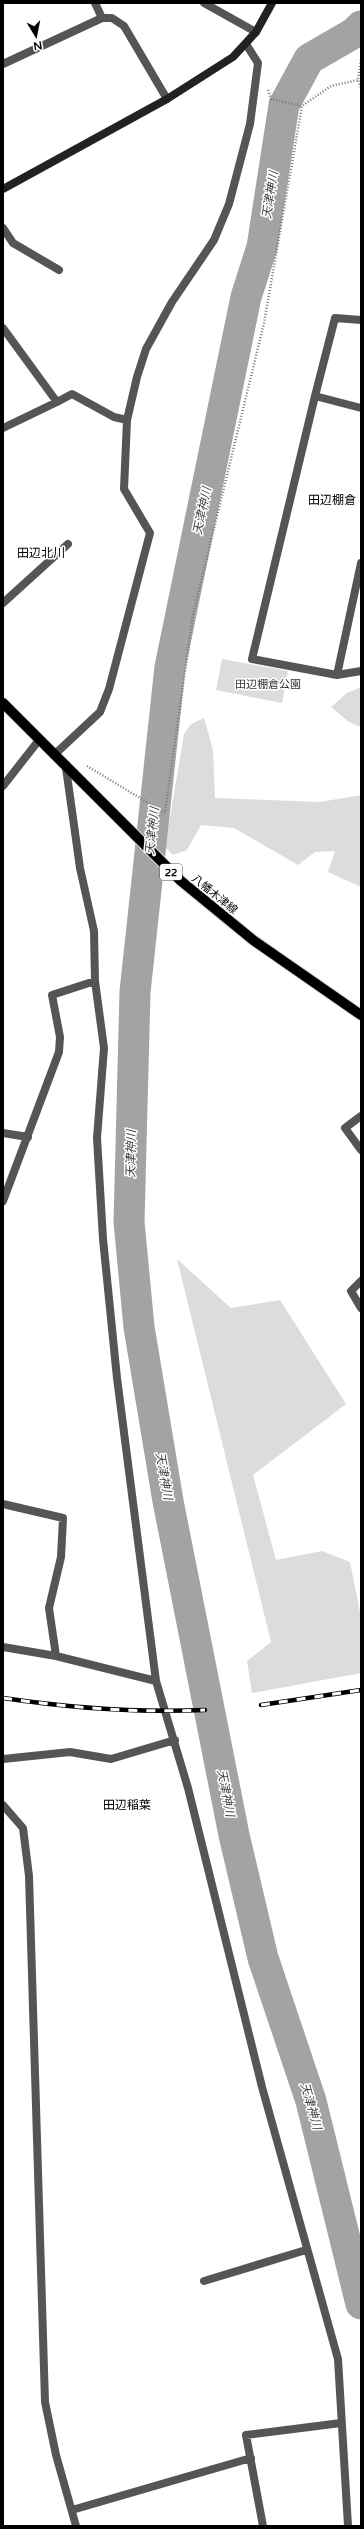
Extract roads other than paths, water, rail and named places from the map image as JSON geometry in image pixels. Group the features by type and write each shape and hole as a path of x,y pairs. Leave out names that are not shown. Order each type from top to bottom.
{"main road":[{"name":"八幡木津線","path":"3,703 181,882 253,940 361,1015"}],"street":[{"path":"95,3 102,18"},
{"path":"204,3 256,32"},
{"path":"3,189 167,99 233,57 256,32 272,3"},
{"path":"3,64 102,18 112,18 124,26 167,99"},
{"path":"54,755 100,712 109,689 150,534 124,489 127,420 136,377 146,349 172,302 214,240 230,204 250,124 258,63 246,44"},
{"path":"3,228 13,243 59,270"},
{"path":"361,320 335,318 252,659 337,675 361,671"},
{"path":"3,328 57,402"},
{"path":"3,428 72,394 114,417 127,420"},
{"path":"315,396 361,408"},
{"path":"3,603 68,544"},
{"path":"337,675 361,563"},
{"path":"3,786 39,740"},
{"path":"66,768 80,868 94,931 94,981 104,1048 97,1138 104,1239 117,1378 156,1681 175,1740 221,1916 262,2087 306,2250 338,2359 348,2526"},
{"path":"3,1201 59,1052 60,1038 52,995 94,981"},
{"path":"361,1116 345,1128 361,1150"},
{"path":"3,1133 28,1137"},
{"path":"361,1281 351,1291 361,1308"},
{"path":"3,1504 64,1518 61,1557 49,1608 56,1656"},
{"path":"3,1647 56,1656 156,1681"},
{"path":"3,1759 70,1752 111,1759 175,1740"},
{"path":"3,1805 23,1828 29,1876 45,2402 56,2455 76,2526"},
{"path":"204,2281 306,2250"},
{"path":"263,2526 246,2436 341,2423"},
{"path":"72,2510 251,2458"}],"waterway":[{"name":"天津神川","path":"361,26 354,33 309,59 284,105 262,247 246,297 170,667 135,992 129,1222 139,1327 168,1501 234,1835 263,1958 311,2101 361,2304"}],"railway":[{"path":"261,1705 361,1690"},
{"path":"3,1698 54,1705 104,1709 154,1711 205,1710"}],"district":[{"name":"田辺棚倉","path":"332,500"},
{"name":"田辺北川","path":"41,553"},
{"name":"田辺稲葉","path":"127,1805"}],"park label":[{"name":"田辺棚倉公園","path":"268,684"}]}
